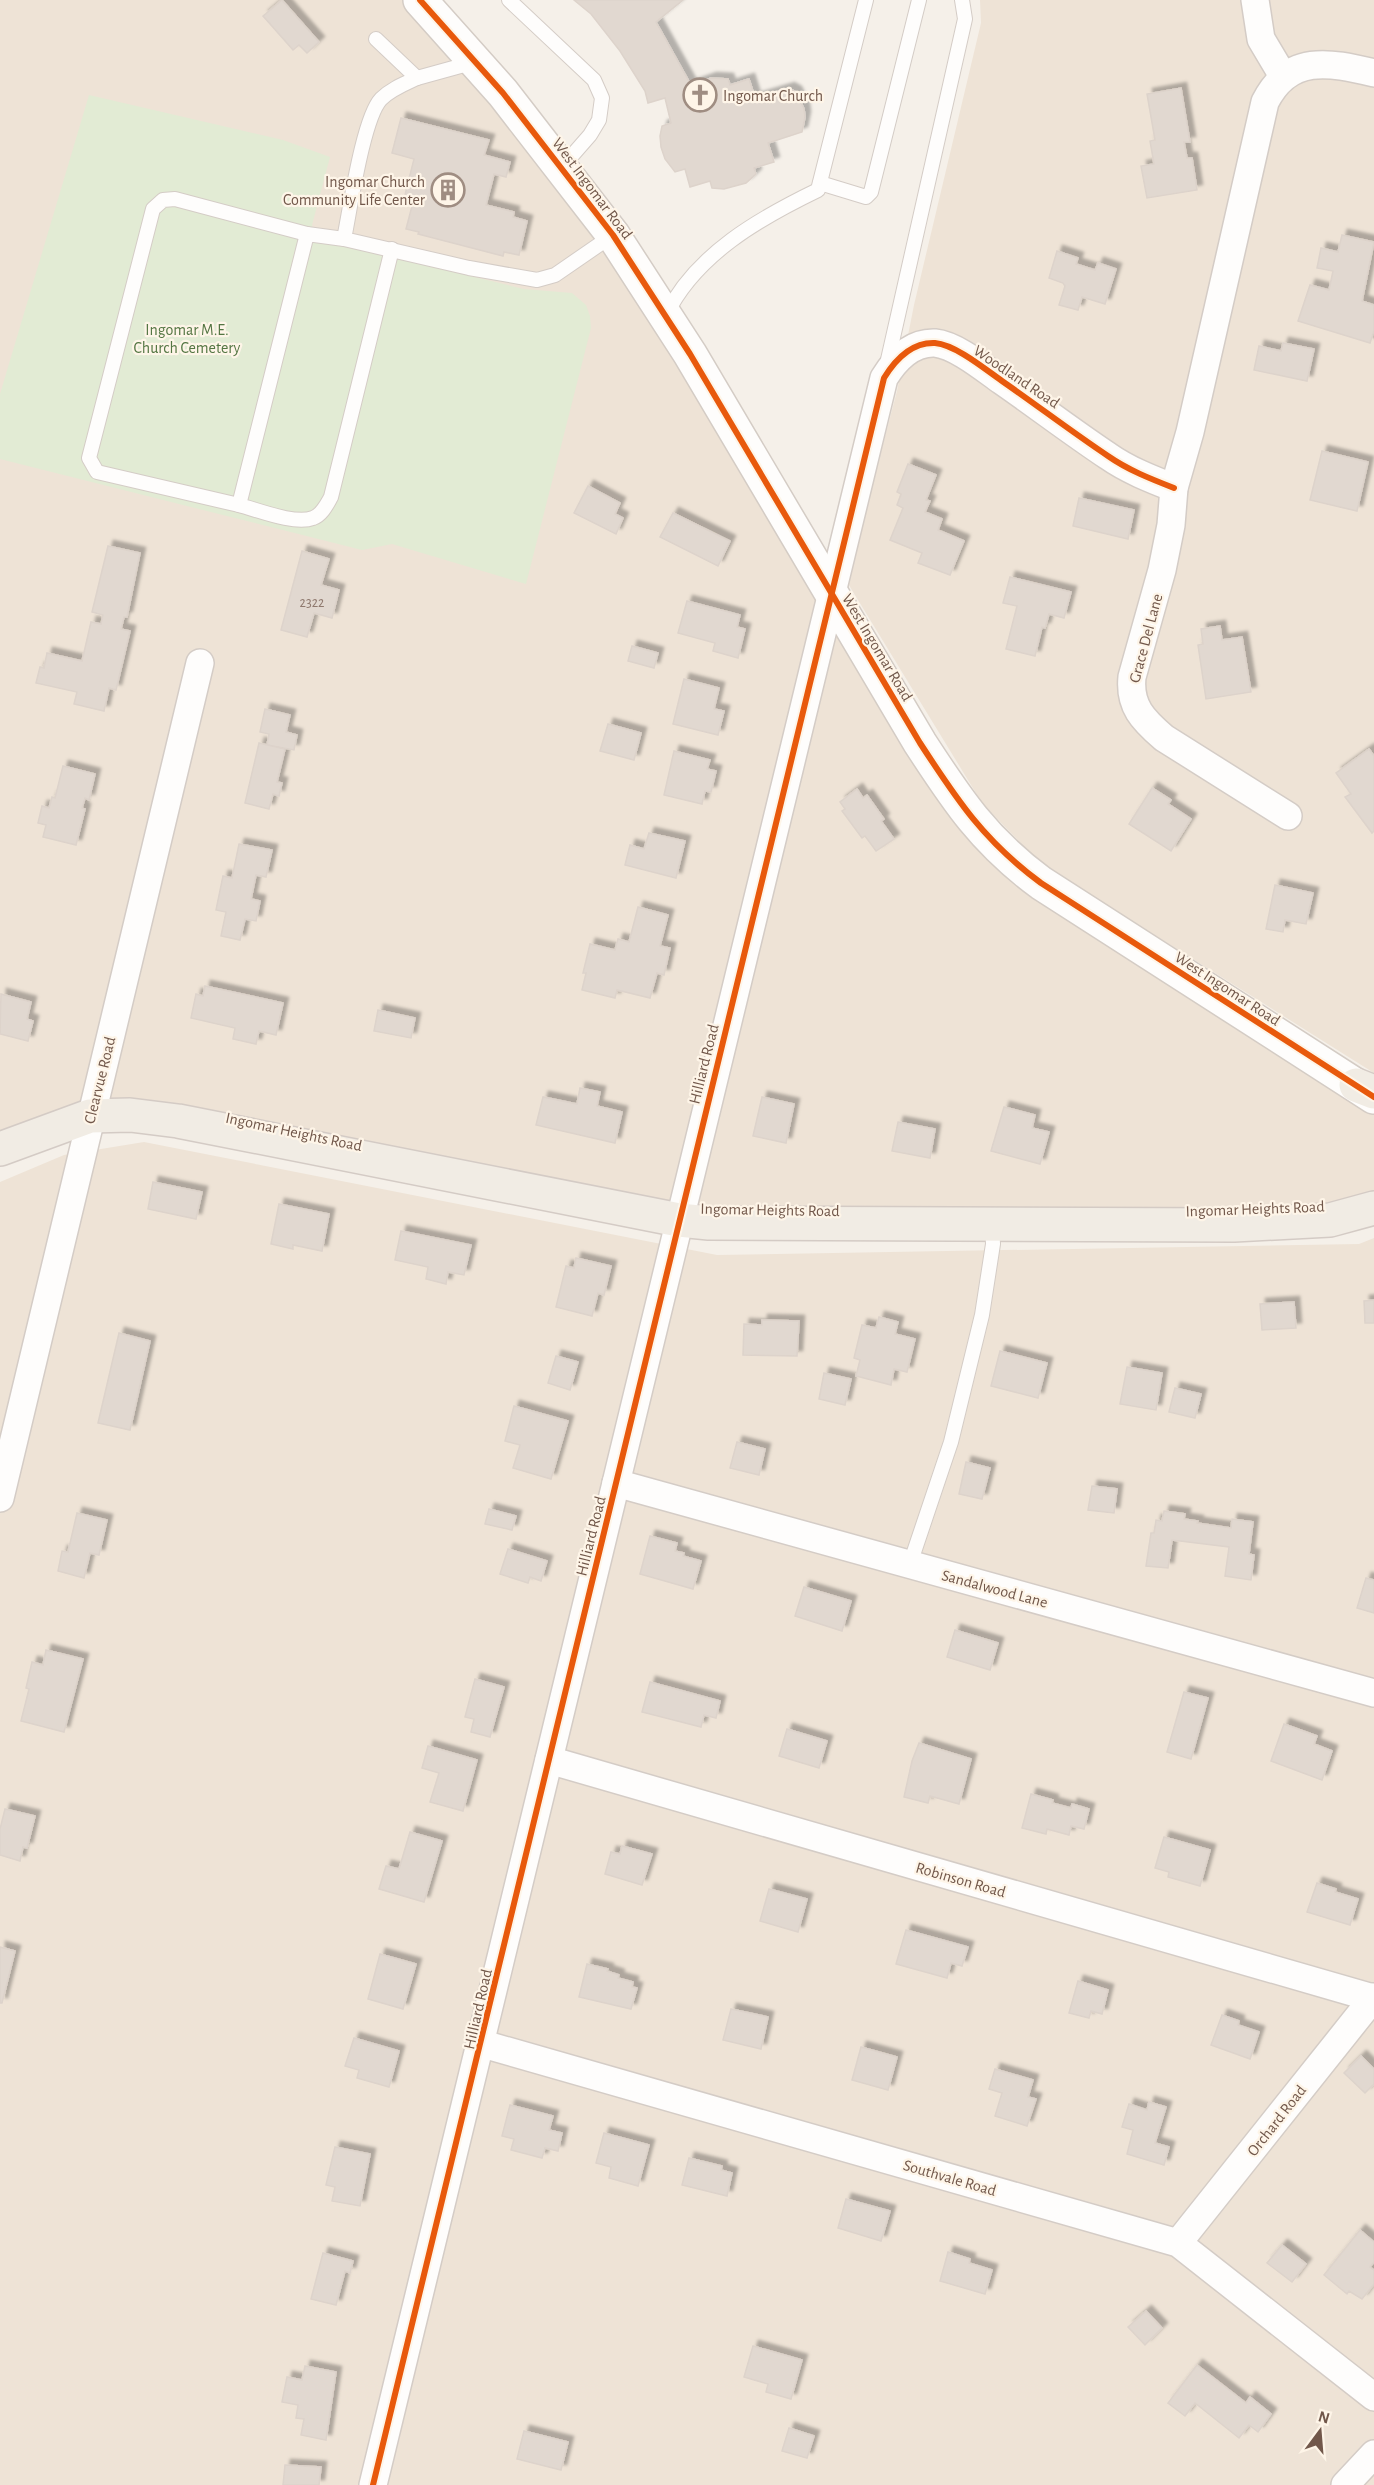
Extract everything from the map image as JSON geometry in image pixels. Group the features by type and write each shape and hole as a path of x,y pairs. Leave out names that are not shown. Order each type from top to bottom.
{"main road":[{"name":"Ingomar Heights Road","path":"0,1149 90,1116 130,1115 178,1121 679,1220 746,1223 1234,1225 1330,1220 1374,1208"}],"street":[{"name":"West Ingomar Road","path":"420,0 562,167 613,235 690,354 831,594 949,789 968,815 1016,864 1074,905 1368,1091"},
{"path":"1255,0 1261,39 1283,76"},
{"path":"1174,489 1190,432 1265,102 1273,86 1283,76 1301,67 1324,63 1374,73"},
{"name":"Woodland Road","path":"831,594 884,378 893,364 911,348 934,343 946,346 976,363 1109,457 1174,489"},
{"name":"Grace Del Lane","path":"1174,489 1171,525 1162,570 1132,677 1131,687 1135,708 1140,717 1164,738 1288,816"},
{"name":"Hilliard Road","path":"373,2485 483,2044 549,1760 831,594"},
{"name":"Clearvue Road","path":"0,1498 200,663"},
{"name":"Sandalwood Lane","path":"616,1483 1374,1694"},
{"name":"Robinson Road","path":"549,1760 1373,1998"},
{"name":"Orchard Road","path":"1178,2243 1373,1998"},
{"name":"Southvale Road","path":"483,2044 1178,2243 1374,2397"},
{"path":"1345,2485 1374,2454"}],"lane":[{"path":"509,0 594,80 602,98 598,120 590,135 562,167"},
{"path":"665,317 674,299 701,268 742,231 773,212 818,190 866,0"},
{"path":"820,183 866,197 871,192 919,0"},
{"path":"884,378 965,19 962,0"},
{"path":"376,39 417,78"},
{"path":"344,239 369,120 379,100 394,89 417,78 475,62"},
{"path":"392,249 331,496 325,508 315,518 300,520 97,472 89,458 153,210 163,200 175,199 307,234 344,239 392,249 469,268 537,280 555,276 613,235"},
{"path":"239,505 307,234"},
{"path":"910,1564 951,1442 982,1315 993,1244 992,1223"}],"shaded area":[{"path":"0,0 420,0 503,93 968,815 1374,1097 1374,1208 746,1223 130,1115 0,1149"},
{"path":"980,0 1374,0 1374,1073 1040,863 982,803 847,582 897,391 914,305 981,23"},
{"path":"144,1142 717,1255 1359,1244 1374,1238 1374,2485 0,2485 0,1182 64,1155"}],"green space":[{"name":"Ingomar M.E. Church Cemetery","path":"89,95 283,140 330,157 312,225 317,239 524,289 572,293 586,305 591,328 526,584 392,544 362,550 0,459 0,394"}],"building":[{"path":"282,0 319,42 307,53 299,45 293,50 263,16"},
{"name":"Ingomar Church","path":"574,0 683,0 656,22 691,85 711,78 728,79 730,85 749,79 755,98 789,88 796,92 804,109 802,132 768,143 774,162 754,168 756,174 746,183 724,189 712,188 710,181 690,187 685,169 675,172 665,159 661,147 662,126 671,123 665,98 648,103 645,91 620,51 591,14"},
{"path":"1181,88 1190,142 1184,142 1187,158 1192,158 1197,190 1147,198 1141,166 1154,164 1150,141 1155,140 1147,94"},
{"name":"Ingomar Church Community Life Center","path":"401,118 489,140 484,155 510,162 506,177 494,174 486,205 514,212 513,217 527,221 519,255 504,252 503,256 406,229 412,206 403,203 414,159 392,153"},
{"path":"1342,235 1374,242 1362,301 1374,305 1374,331 1370,343 1298,321 1310,285 1329,290 1333,271 1317,268 1321,248 1338,252"},
{"path":"1057,251 1078,258 1076,264 1095,270 1098,263 1116,269 1105,304 1082,297 1078,310 1059,305 1065,286 1049,278"},
{"path":"1283,343 1314,349 1307,381 1254,370 1259,346 1281,351"},
{"path":"1322,451 1368,462 1357,511 1310,500"},
{"path":"908,464 936,475 926,500 930,501 925,512 942,519 938,530 964,541 950,575 918,563 922,553 890,540 903,508 897,505 901,494 897,492"},
{"path":"588,486 620,503 615,514 623,518 616,534 574,513"},
{"path":"1079,498 1134,510 1128,539 1073,526"},
{"path":"673,513 730,541 718,566 660,537"},
{"path":"108,546 140,553 127,617 124,617 121,629 130,631 116,690 109,688 104,711 74,704 77,692 36,683 40,667 44,668 47,653 82,661 91,622 101,624 103,615 92,612"},
{"path":"302,551 329,559 321,585 339,590 332,618 314,613 307,637 281,630"},
{"path":"1010,577 1071,592 1064,618 1049,614 1045,628 1042,627 1035,656 1006,649 1017,606 1003,603"},
{"path":"687,601 740,615 737,627 745,629 738,658 713,651 715,643 678,633"},
{"path":"1220,626 1222,640 1242,637 1251,692 1206,699 1198,645 1203,644 1201,629"},
{"path":"632,646 658,653 654,668 628,661"},
{"path":"684,679 719,688 714,709 724,711 718,735 673,724"},
{"path":"265,709 290,715 286,732 297,735 294,750 267,745 269,734 260,732"},
{"path":"608,724 641,733 634,760 600,751"},
{"path":"259,743 285,749 277,782 282,783 279,796 273,794 269,809 245,803"},
{"path":"1369,749 1374,756 1374,831 1372,833 1345,797 1351,794 1336,773"},
{"path":"674,751 710,760 707,769 716,771 711,792 705,791 702,804 664,795"},
{"path":"63,766 95,774 89,800 85,798 82,808 85,809 76,845 43,837 46,825 38,823 42,806 49,808 52,797 55,798"},
{"path":"1152,788 1171,800 1168,804 1191,819 1171,851 1129,824"},
{"path":"857,789 863,798 867,795 884,819 881,821 894,839 876,851 865,836 862,838 842,811 845,809 840,802"},
{"path":"649,833 685,841 676,878 625,865 630,845 644,849"},
{"path":"239,844 272,850 266,877 256,875 251,899 260,901 256,921 245,919 240,940 221,936 226,912 216,910 223,876 232,878"},
{"path":"1275,885 1313,893 1306,924 1285,920 1283,932 1266,929"},
{"path":"638,907 668,915 660,946 670,948 664,975 657,973 650,998 617,990 615,998 582,990 586,973 583,973 590,944 615,950 618,939 629,942"},
{"path":"205,986 283,1003 276,1035 259,1031 256,1044 233,1039 235,1028 191,1018 196,994 203,996"},
{"path":"1,994 31,1002 27,1019 33,1021 28,1041 0,1034"},
{"path":"378,1010 415,1018 411,1038 374,1031"},
{"path":"580,1088 600,1092 597,1106 622,1112 615,1143 536,1125 543,1097 577,1104"},
{"path":"762,1097 794,1104 786,1143 753,1136"},
{"path":"1004,1107 1035,1115 1032,1128 1049,1132 1040,1164 991,1151"},
{"path":"898,1122 935,1129 930,1158 892,1151"},
{"path":"153,1182 202,1192 196,1219 148,1209"},
{"path":"279,1204 329,1214 322,1251 293,1245 293,1249 271,1244"},
{"path":"401,1231 471,1245 464,1275 448,1272 446,1284 426,1279 428,1267 395,1260"},
{"path":"576,1258 611,1266 604,1295 598,1293 592,1316 556,1307 566,1266 574,1268"},
{"path":"1374,1300 1374,1323 1365,1323 1364,1301"},
{"path":"1294,1302 1296,1328 1262,1330 1260,1304"},
{"path":"879,1317 898,1322 895,1334 915,1339 907,1372 894,1369 891,1385 856,1376 860,1360 854,1358 862,1325 876,1328"},
{"path":"762,1320 799,1321 797,1356 743,1355 744,1324 762,1325"},
{"path":"119,1333 150,1341 130,1430 98,1423"},
{"path":"1000,1351 1047,1363 1038,1398 991,1386"},
{"path":"556,1356 578,1362 570,1390 548,1383"},
{"path":"1127,1367 1162,1373 1156,1410 1120,1404"},
{"path":"824,1373 851,1379 845,1405 819,1399"},
{"path":"1175,1388 1201,1394 1195,1418 1169,1412"},
{"path":"514,1406 568,1421 551,1479 513,1468 520,1445 505,1441"},
{"path":"737,1442 765,1449 759,1475 730,1468"},
{"path":"966,1462 990,1468 982,1499 959,1494"},
{"path":"1092,1486 1117,1489 1114,1513 1088,1510"},
{"path":"489,1509 516,1516 512,1530 485,1524"},
{"path":"1164,1511 1185,1514 1184,1519 1198,1521 1197,1523 1231,1528 1232,1519 1253,1522 1249,1554 1254,1555 1251,1580 1225,1576 1229,1547 1172,1540 1168,1568 1146,1566 1151,1533 1154,1533 1156,1520 1162,1521"},
{"path":"77,1513 107,1520 99,1555 90,1553 84,1578 58,1571 62,1551 68,1552"},
{"path":"650,1536 677,1543 675,1551 701,1561 693,1589 640,1574"},
{"path":"508,1549 547,1561 541,1581 530,1577 528,1583 500,1574"},
{"path":"1366,1578 1374,1580 1374,1613 1357,1608"},
{"path":"804,1587 851,1601 842,1631 795,1616"},
{"path":"955,1630 998,1643 990,1670 947,1657"},
{"path":"46,1650 83,1659 64,1732 21,1721 29,1689 26,1688 32,1662 43,1665"},
{"path":"475,1679 504,1687 490,1737 471,1732 474,1719 465,1717"},
{"path":"650,1682 720,1701 716,1718 704,1715 701,1727 642,1712"},
{"path":"1184,1692 1208,1698 1191,1759 1167,1752"},
{"path":"1284,1724 1317,1736 1314,1744 1332,1751 1322,1780 1271,1761"},
{"path":"787,1729 827,1741 819,1768 779,1756"},
{"path":"919,1743 971,1759 959,1804 930,1796 928,1803 904,1797 912,1761"},
{"path":"428,1746 477,1760 463,1811 430,1802 439,1773 422,1768"},
{"path":"1031,1794 1071,1808 1072,1804 1089,1809 1084,1829 1071,1826 1069,1835 1047,1829 1046,1834 1022,1828"},
{"path":"5,1809 35,1816 27,1848 23,1847 20,1861 0,1855 0,1829"},
{"path":"410,1832 442,1841 424,1902 379,1889 386,1866 399,1869"},
{"path":"1164,1837 1210,1850 1200,1886 1168,1877 1169,1872 1155,1868"},
{"path":"622,1846 652,1854 642,1885 605,1874 611,1852 620,1854"},
{"path":"1317,1883 1336,1889 1335,1892 1358,1899 1350,1925 1307,1912"},
{"path":"769,1889 807,1899 798,1932 760,1921"},
{"path":"906,1930 968,1947 962,1966 951,1963 947,1978 896,1964"},
{"path":"0,1947 15,1951 2,2003 0,2003"},
{"path":"380,1954 416,1964 403,2009 368,1999"},
{"path":"587,1964 608,1969 607,1971 619,1975 618,1978 633,1982 632,1987 637,1988 631,2009 579,1997"},
{"path":"1078,1981 1108,1990 1102,2014 1091,2011 1089,2018 1069,2013"},
{"path":"731,2009 768,2017 761,2049 723,2040"},
{"path":"1222,2015 1239,2021 1238,2025 1259,2032 1250,2059 1211,2045"},
{"path":"354,2038 399,2051 389,2087 357,2078 359,2070 345,2066"},
{"path":"861,2047 897,2057 888,2090 852,2080"},
{"path":"1361,2056 1374,2069 1374,2084 1365,2093 1344,2073"},
{"path":"995,2069 1033,2080 1028,2097 1036,2099 1027,2126 995,2116 1002,2093 989,2089"},
{"path":"1149,2102 1166,2107 1155,2143 1169,2147 1164,2165 1127,2154 1133,2130 1122,2127 1129,2104 1147,2110"},
{"path":"510,2105 553,2116 549,2130 562,2133 558,2151 545,2148 542,2158 511,2150 514,2139 502,2136"},
{"path":"604,2133 649,2145 638,2186 609,2178 611,2167 596,2163"},
{"path":"335,2147 370,2154 360,2206 332,2201 335,2187 326,2185"},
{"path":"689,2158 722,2166 721,2170 732,2173 727,2196 682,2185"},
{"path":"846,2199 890,2211 881,2241 838,2228"},
{"path":"1360,2230 1374,2242 1374,2262 1370,2267 1374,2270 1374,2284 1362,2299 1349,2291 1347,2294 1324,2275"},
{"path":"1282,2245 1306,2264 1292,2282 1267,2263"},
{"path":"948,2252 970,2259 969,2263 992,2270 985,2294 940,2281"},
{"path":"323,2253 353,2261 350,2273 345,2271 336,2305 311,2299"},
{"path":"1146,2311 1162,2328 1145,2345 1128,2327"},
{"path":"753,2346 802,2360 791,2399 766,2392 768,2384 744,2377"},
{"path":"1197,2365 1246,2403 1250,2397 1271,2414 1258,2432 1249,2425 1239,2438 1195,2403 1185,2416 1168,2403"},
{"path":"305,2366 336,2372 326,2440 301,2435 304,2419 296,2418 298,2405 282,2402 287,2377 302,2380"},
{"path":"789,2428 814,2436 807,2458 782,2451"},
{"path":"524,2431 568,2442 561,2470 517,2459"},
{"path":"285,2465 321,2467 319,2485 283,2485"}],"cycle path":[{"path":"420,0 503,93 613,235 690,354 920,743 973,819 1003,851 1041,883 1374,1097"},
{"path":"373,2485 884,378 893,365 911,349 926,343 952,348 979,364 1116,461 1174,488"}],"place":[{"name":"Ingomar Church","path":"700,95"},
{"name":"Ingomar Church Community Life Center","path":"448,190"}]}
